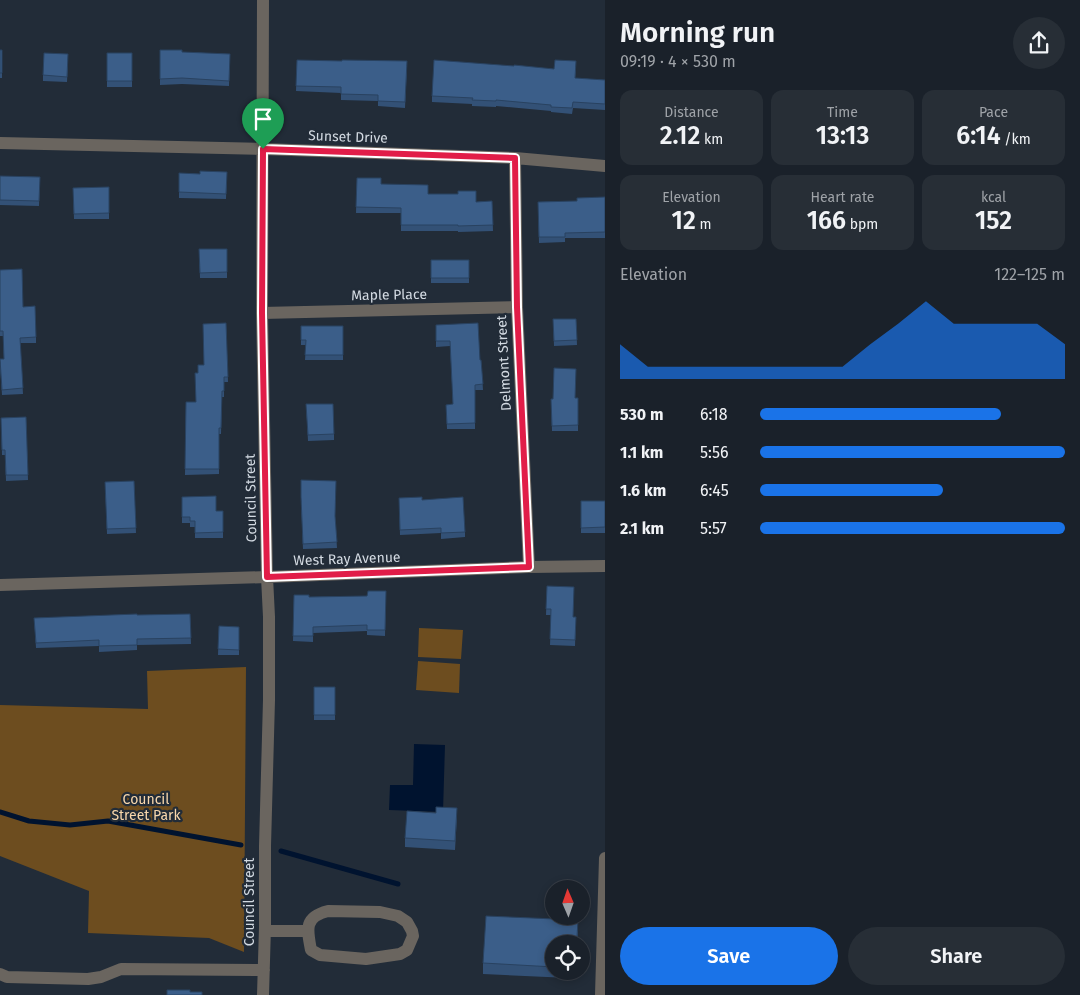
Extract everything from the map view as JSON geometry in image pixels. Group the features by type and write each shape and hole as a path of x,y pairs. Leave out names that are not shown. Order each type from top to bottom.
{"street":[{"name":"Council Street","path":"263,0 262,313 267,577 270,617 263,995"},
{"name":"Sunset Drive","path":"0,143 263,149 515,158 605,166"},
{"name":"Delmont Street","path":"515,158 517,307 529,567"},
{"name":"Maple Place","path":"262,313 517,307"},
{"name":"West Ray Avenue","path":"0,585 605,566"},
{"path":"601,995 605,858"},
{"path":"328,911 380,912 398,916 407,922 413,936 407,950 400,954 366,959 320,955 311,950 308,931 308,922 318,914 328,911"},
{"path":"265,931 308,931"},
{"path":"0,974 7,977 88,979 101,977 121,969 264,970"}],"green space":[{"path":"419,628 463,630 461,659 418,657"},
{"path":"418,661 460,664 459,693 416,690"},
{"name":"Council Street Park","path":"246,667 244,952 209,938 88,933 89,891 0,856 0,705 148,709 147,671"}],"water":[{"path":"414,744 445,745 443,812 389,810 390,785 413,785"}],"building":[{"path":"0,50 2,50 2,73 0,73"},
{"path":"160,50 230,54 229,81 182,78 160,79"},
{"path":"44,53 68,54 67,77 43,75"},
{"path":"107,53 132,53 132,81 107,81"},
{"path":"297,60 407,61 405,102 378,101 378,95 341,94 341,87 296,86"},
{"path":"434,60 554,69 555,60 576,61 575,78 605,80 605,104 573,102 572,108 496,100 472,100 473,98 432,96"},
{"path":"200,171 227,172 226,194 179,192 179,173 200,174"},
{"path":"0,176 40,177 39,201 0,200"},
{"path":"357,178 381,178 381,184 428,185 428,194 458,194 458,191 476,191 476,202 492,201 493,225 401,225 401,208 356,207"},
{"path":"109,187 109,213 74,214 73,188"},
{"path":"605,197 605,232 565,233 565,237 539,237 538,202 577,201 577,198"},
{"path":"199,249 227,249 227,272 200,273"},
{"path":"431,260 469,260 469,278 431,278"},
{"path":"22,269 23,307 35,306 36,337 20,338 23,388 2,390 0,359 4,359 3,331 0,331 0,270"},
{"path":"553,319 576,319 577,340 554,341"},
{"path":"226,323 228,377 224,377 224,391 222,391 221,428 219,428 219,469 185,469 186,402 196,402 195,373 198,373 198,365 204,365 203,324"},
{"path":"478,323 483,384 475,385 475,423 447,424 446,405 453,404 450,341 436,341 436,325"},
{"path":"301,326 343,326 343,355 305,355 306,340 301,340"},
{"path":"554,368 576,369 575,398 578,398 578,425 552,426 551,399 553,399"},
{"path":"306,404 333,404 334,434 308,435"},
{"path":"26,417 28,475 6,475 5,450 2,450 1,418"},
{"path":"301,480 336,481 335,516 337,542 303,544"},
{"path":"134,481 136,528 107,529 105,482"},
{"path":"216,496 216,511 223,511 223,532 195,533 195,521 190,521 190,517 182,517 182,497"},
{"path":"422,497 422,500 463,497 465,532 441,533 441,528 400,530 399,498"},
{"path":"581,501 605,501 605,527 581,528"},
{"path":"547,586 574,587 573,617 576,617 575,640 550,639 551,609 546,609"},
{"path":"368,591 386,591 385,630 367,630 367,625 313,627 313,636 293,636 294,595 309,595 309,597 367,596"},
{"path":"190,614 191,638 137,639 137,645 99,646 99,640 36,643 34,618"},
{"path":"219,626 239,627 239,650 218,649"},
{"path":"314,687 335,687 335,715 314,715"},
{"path":"436,807 457,808 455,841 405,838 407,811 436,813"},
{"path":"486,916 545,919 545,925 578,925 577,935 545,935 545,966 483,963"},
{"path":"167,990 190,990 190,992 202,992 202,995 167,995"}],"waterway":[{"path":"0,812 29,821 70,825 108,821 241,845"},
{"path":"281,851 398,884"}],"route":[{"path":"263,149 515,158 517,307 529,567 267,577 262,313 263,149"}]}
